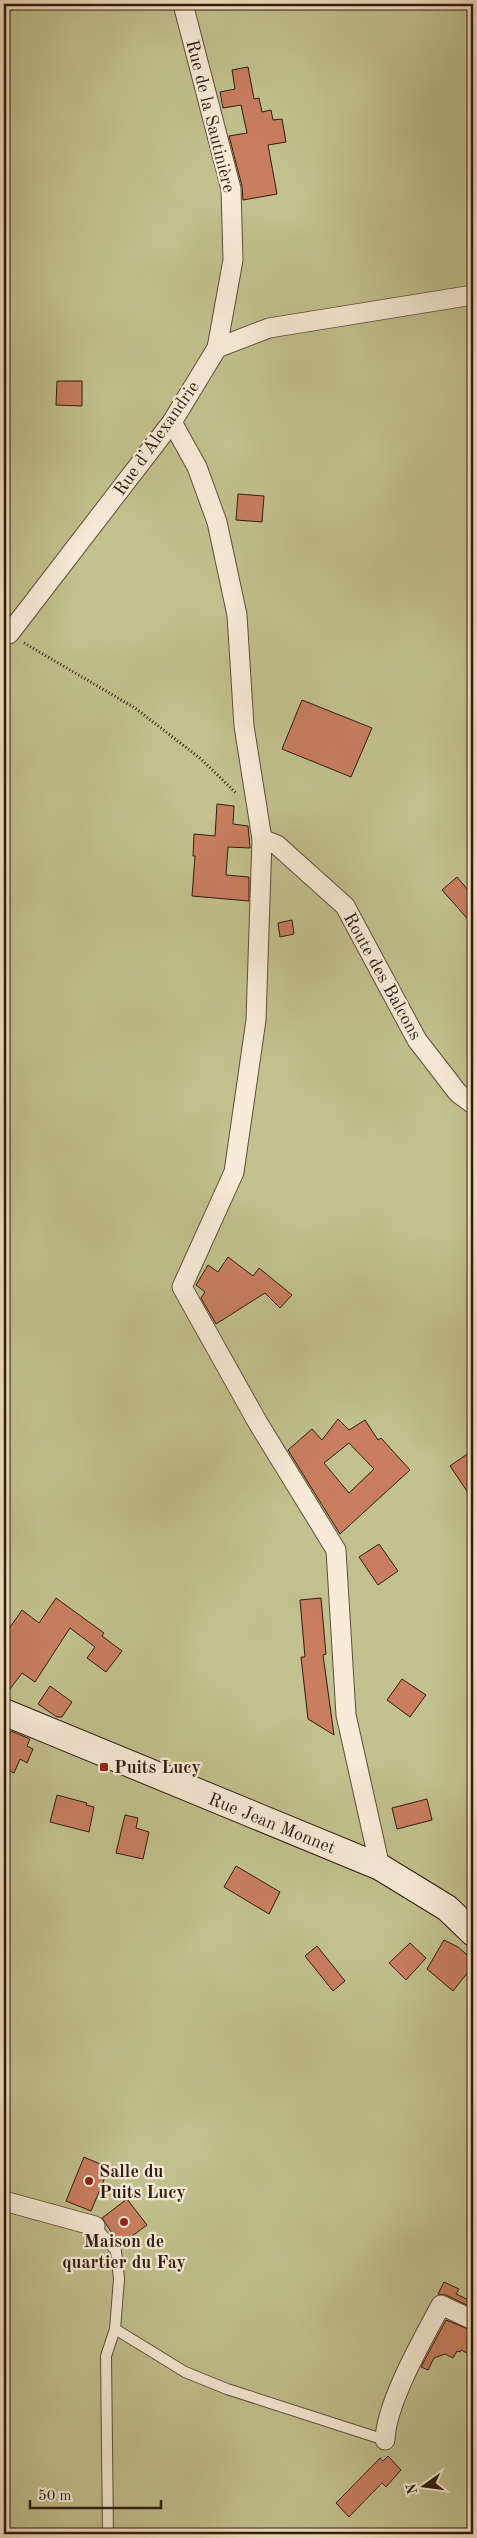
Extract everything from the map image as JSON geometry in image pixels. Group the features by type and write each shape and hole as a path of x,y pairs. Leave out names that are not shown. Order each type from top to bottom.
{"street":[{"name":"Rue de la Sautinière","path":"183,4 231,189 233,260 217,348"},
{"path":"217,348 269,328 473,294"},
{"name":"Rue d’Alexandrie","path":"5,634 172,422 217,348"},
{"path":"172,422 197,467 217,522 237,615 244,726 262,839 256,1020 234,1172 182,1287 258,1423 336,1550 346,1715 380,1867"},
{"name":"Route des Balcons","path":"262,839 277,845 345,906 417,1040 458,1093 473,1104"},
{"name":"Rue Jean Monnet","path":"4,1712 380,1867 447,1908 473,1932"},
{"path":"4,2201 95,2226"},
{"path":"385,2444 385,2430 406,2372 441,2305 473,2320"}],"lane":[{"path":"95,2226 116,2251 119,2279 115,2330 106,2356 108,2534"},
{"path":"115,2330 185,2372 385,2444"}],"path":[{"path":"5,634 135,708 201,759 258,814"}],"shaded area":[{"path":"4,4 473,4 473,2534 4,2534"}],"building":[{"path":"248,67 254,99 259,98 262,112 271,110 273,120 282,119 286,142 268,145 277,194 243,200 242,186 229,136 247,133 241,105 223,108 220,92 235,89 232,70"},
{"path":"57,381 82,381 82,406 56,405"},
{"path":"238,494 264,496 262,522 236,520"},
{"path":"302,700 372,728 351,777 282,749"},
{"path":"217,804 234,806 233,824 248,826 250,848 228,847 226,875 249,877 249,901 192,896 195,856 193,856 194,834 215,836"},
{"path":"457,877 473,896 473,925 442,890"},
{"path":"292,920 294,934 280,937 278,923"},
{"path":"228,1257 253,1276 259,1268 292,1295 280,1308 265,1293 216,1324 201,1298 205,1292 196,1285 208,1265 218,1272"},
{"path":"338,1419 349,1430 365,1420 378,1440 381,1438 410,1470 340,1534 288,1450 312,1429 322,1440","holes":["349,1443 374,1469 349,1493 324,1463"]},
{"path":"473,1450 473,1500 450,1466"},
{"path":"379,1544 398,1571 378,1585 359,1557"},
{"path":"56,1598 104,1633 102,1636 122,1651 106,1672 87,1658 95,1647 70,1628 35,1682 22,1673 4,1697 4,1636 22,1610 39,1623"},
{"path":"321,1598 326,1654 323,1655 334,1735 308,1719 301,1657 305,1657 300,1600"},
{"path":"402,1679 426,1695 410,1717 387,1700"},
{"path":"50,1686 72,1702 62,1717 57,1717 38,1704"},
{"path":"11,1731 30,1739 27,1746 33,1749 27,1763 20,1759 14,1773 4,1768 4,1746"},
{"path":"57,1795 87,1803 86,1805 94,1807 89,1832 50,1822"},
{"path":"427,1799 432,1820 397,1829 392,1808"},
{"path":"125,1815 138,1818 136,1828 149,1832 143,1859 116,1853"},
{"path":"236,1866 280,1892 269,1914 224,1887"},
{"path":"444,1940 458,1947 473,1960 473,1966 453,1991 427,1969"},
{"path":"410,1943 426,1958 406,1980 389,1963"},
{"path":"317,1946 345,1981 333,1991 305,1956"},
{"name":"Salle du Puits Lucy","path":"84,2157 109,2168 91,2211 66,2201"},
{"name":"Maison de quartier du Fay","path":"127,2199 147,2225 120,2245 102,2218"},
{"path":"444,2282 459,2289 456,2294 473,2302 473,2308 446,2295 438,2294"},
{"path":"446,2320 473,2331 473,2356 461,2350 460,2352 457,2351 453,2358 445,2354 434,2358 428,2370 421,2367"},
{"path":"388,2456 401,2470 386,2487 382,2483 349,2517 336,2503 380,2458 383,2461"}],"place":[{"name":"Puits Lucy","path":"104,1767"},
{"name":"Salle du Puits Lucy","path":"89,2181"},
{"name":"Maison de quartier du Fay","path":"124,2222"}]}
